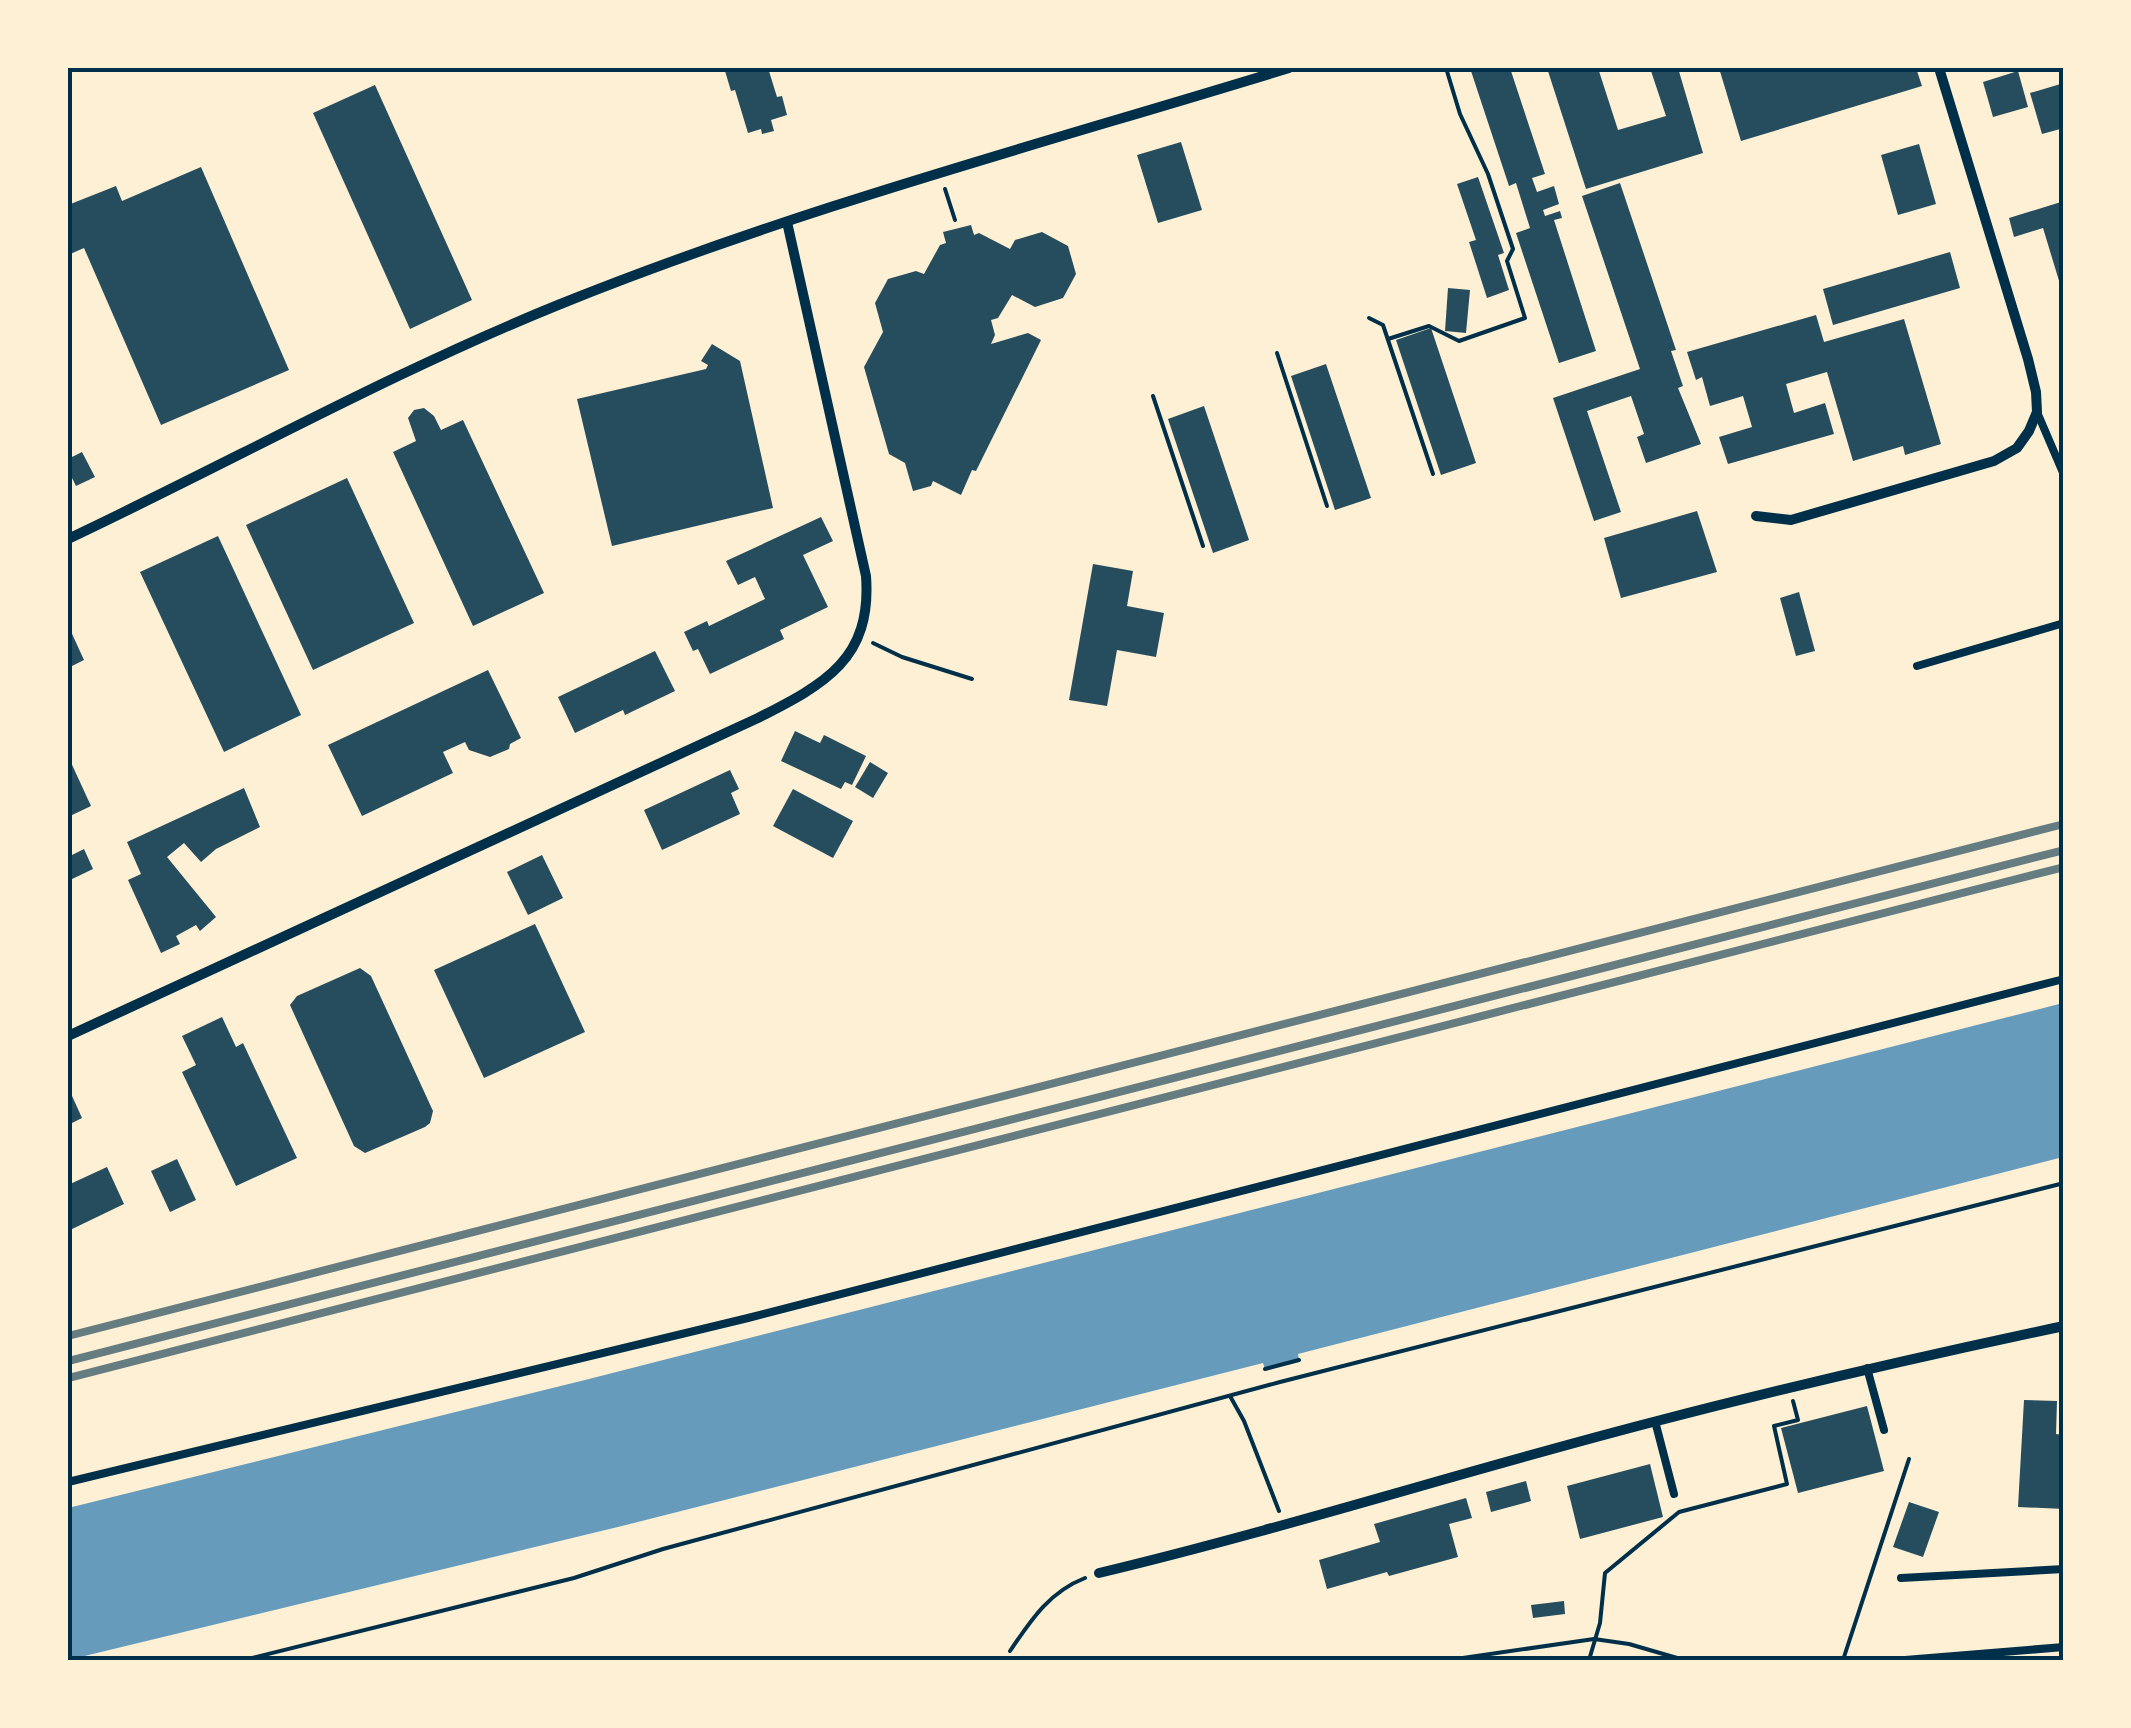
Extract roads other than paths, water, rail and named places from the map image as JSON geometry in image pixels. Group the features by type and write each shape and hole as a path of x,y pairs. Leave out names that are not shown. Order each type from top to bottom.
{"street":[{"path":"68,539 345,401 557,306 787,222 1290,68"},
{"path":"1756,516 1792,520 1981,466 2017,448 2030,431 2037,412 2028,358 1939,68"},
{"path":"68,1036 758,718 835,673 859,637 868,596 862,550 787,222"},
{"path":"1099,1572 1285,1525 1655,1422 1867,1368 2064,1326"}],"lane":[{"path":"2037,412 2064,475"},
{"path":"1917,666 2064,623"},
{"path":"68,1482 748,1318 2064,978"},
{"path":"1867,1368 1884,1430"},
{"path":"1655,1422 1674,1494"},
{"path":"1901,1578 2064,1569"},
{"path":"1905,1660 2064,1647"}],"water":[{"path":"2063,1003 2063,1157 1298,1354 1299,1360 1265,1369 1263,1363 622,1526 68,1660 68,1508"}],"railway":[{"path":"68,1336 2064,824"},
{"path":"68,1361 2064,850"},
{"path":"68,1378 2064,867"}]}
